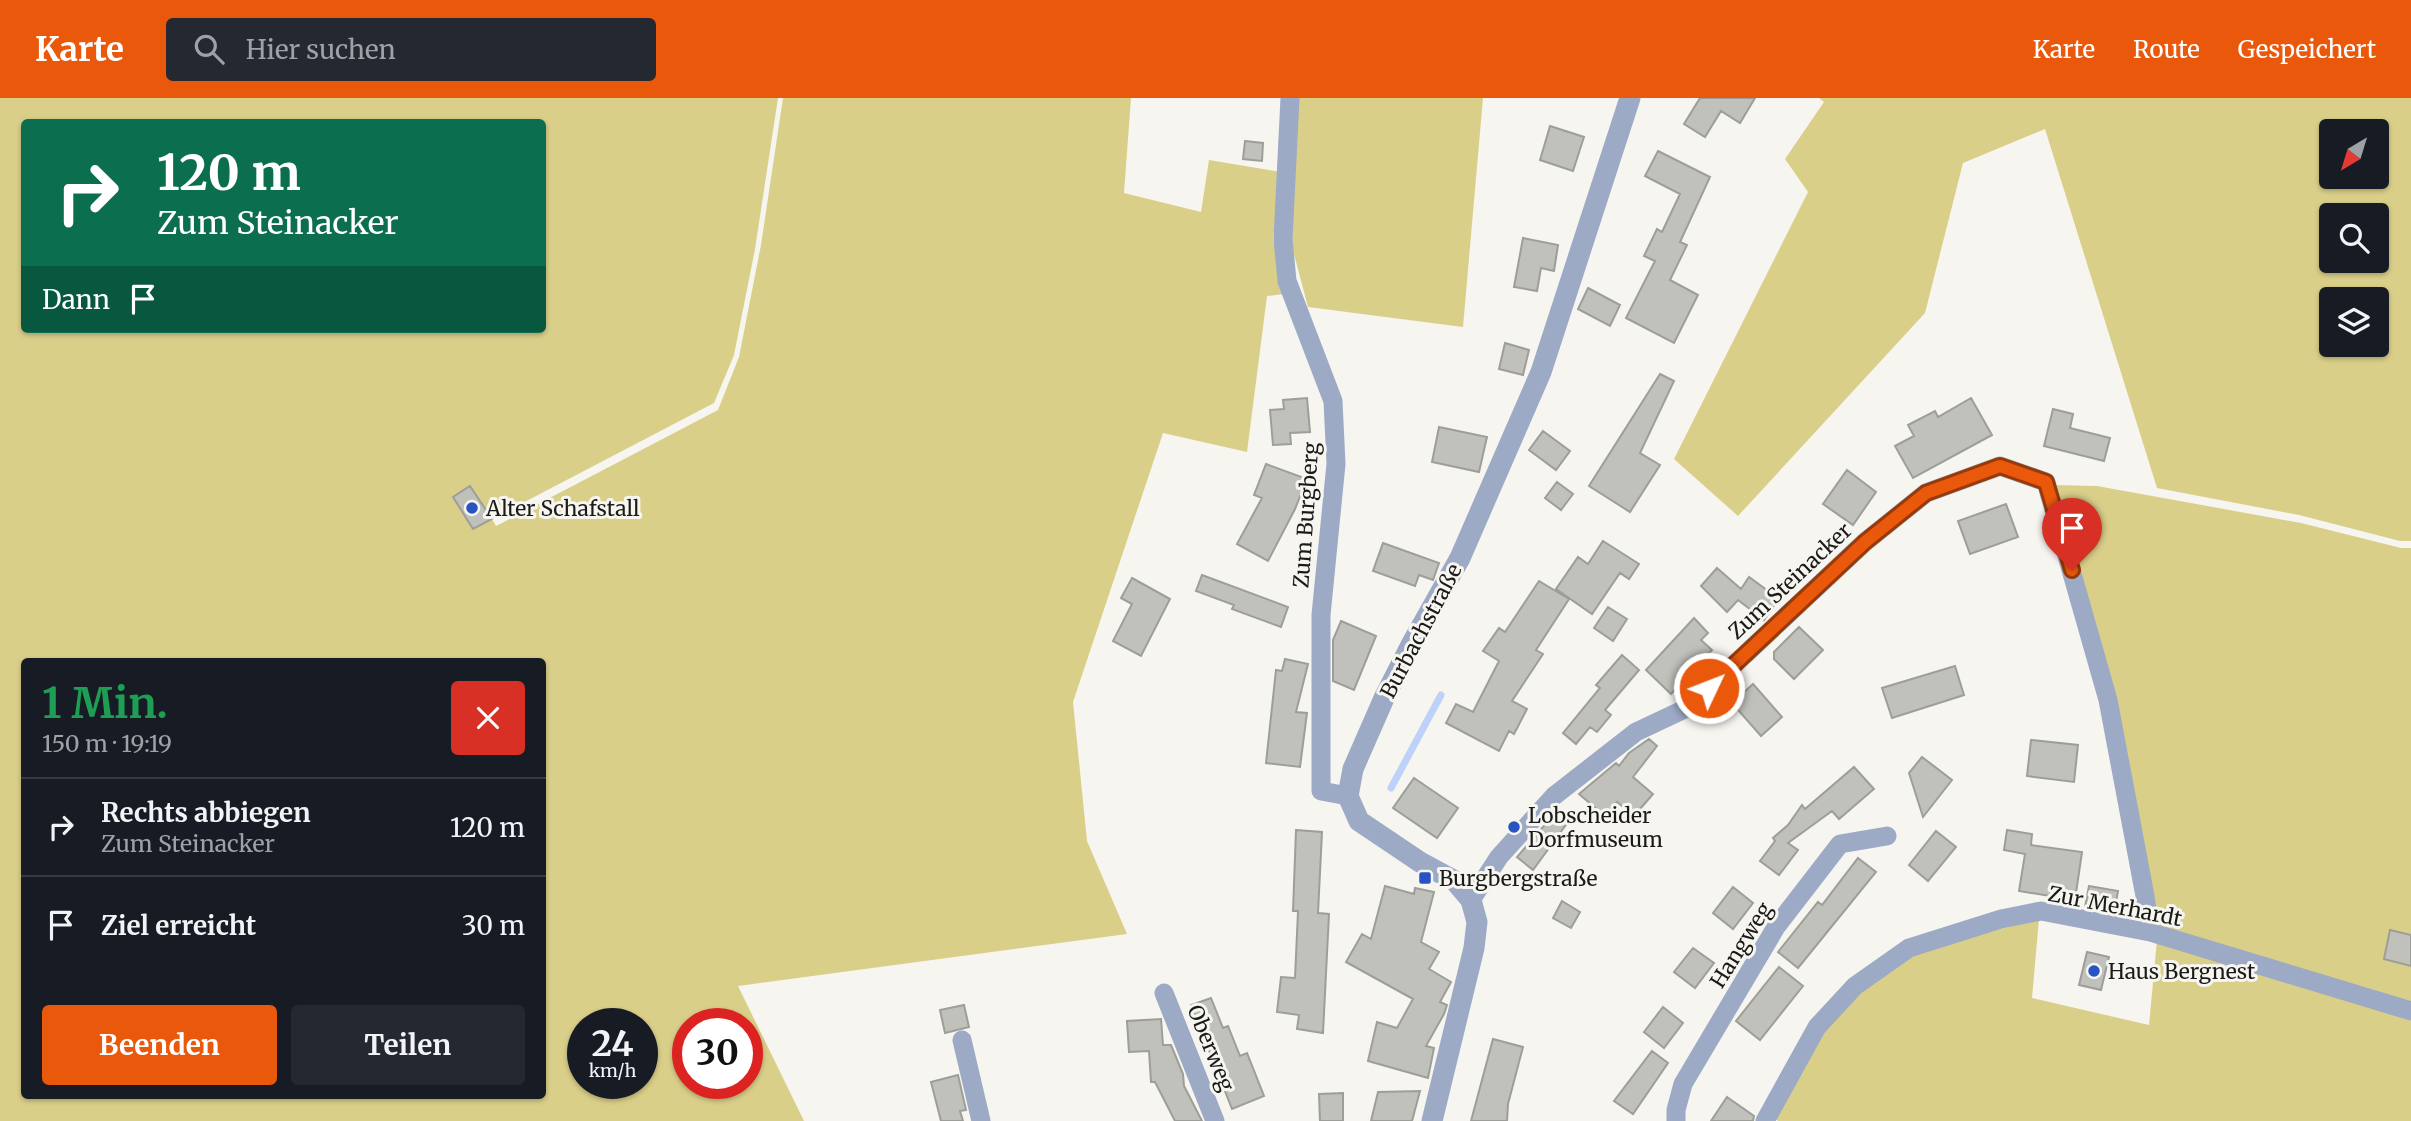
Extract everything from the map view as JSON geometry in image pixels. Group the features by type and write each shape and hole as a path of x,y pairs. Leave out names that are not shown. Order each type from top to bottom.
{"street":[{"name":"Zum Burgberg","path":"1290,98 1283,239 1287,281 1333,401 1336,464 1321,615 1321,791 1348,796"},
{"name":"Burbachstraße","path":"1348,796 1353,769 1385,696 1460,558 1541,372 1630,98"},
{"name":"Zum Steinacker","path":"1471,900 1499,856 1554,796 1636,732 1689,707 1865,542 1926,493 2000,466 2046,482 2108,699 2150,932"},
{"path":"1348,796 1359,821 1420,862 1455,881 1471,900 1477,922 1474,948 1432,1121"},
{"name":"Hangweg","path":"1676,1121 1683,1084 1776,928 1840,845 1887,835"},
{"name":"Zur Merhardt","path":"1765,1121 1817,1027 1855,986 1909,948 2001,919 2041,911 2150,932 2411,1011"},
{"name":"Oberweg","path":"1164,993 1215,1121"},
{"path":"962,1040 981,1121"}],"shaded area":[{"path":"0,98 778,98 755,249 734,355 714,403 492,519 496,526 718,410 739,357 761,245 783,98 1131,98 1124,193 1201,212 1209,160 1281,172 1273,239 1284,294 1267,296 1247,452 1163,433 1073,702 1087,841 1127,934 738,986 749,1008 672,1008 672,1099 763,1099 763,1037 804,1121 0,1121"},
{"path":"1295,98 1483,98 1463,327 1308,307 1290,239"},
{"path":"1819,98 2411,98 2411,541 2400,541 2299,515 2157,488 2045,129 1963,163 1925,313 1738,516 1674,459 1808,192 1785,159 1824,102"},
{"path":"2051,485 2097,486 2301,523 2401,548 2411,548 2411,1003 2154,929"},
{"path":"2039,919 2032,998 2149,1025 2157,940 2411,1016 2411,1121 1778,1121 1774,1118 1820,1029 1855,994 1912,952"}],"building":[{"path":"1700,98 1755,98 1740,123 1721,111 1705,137 1684,124"},
{"path":"1550,126 1584,137 1573,171 1540,160"},
{"path":"1245,141 1263,143 1262,161 1243,159"},
{"path":"1658,151 1710,177 1680,242 1687,245 1670,280 1698,295 1674,343 1626,318 1655,261 1644,256 1657,229 1662,232 1680,194 1645,176"},
{"path":"1523,238 1558,245 1554,271 1541,268 1537,291 1514,287"},
{"path":"1588,288 1620,305 1610,326 1578,309"},
{"path":"1505,343 1529,350 1523,375 1499,369"},
{"path":"1660,374 1674,381 1640,453 1660,465 1630,512 1589,486"},
{"path":"1307,398 1310,432 1290,433 1291,444 1273,445 1270,410 1284,409 1283,400"},
{"path":"1971,398 1992,435 1913,478 1895,446 1914,436 1908,425 1935,411 1938,417"},
{"path":"2053,409 2073,414 2070,428 2110,438 2104,461 2044,446"},
{"path":"1439,427 1487,437 1479,472 1432,462"},
{"path":"1543,431 1570,451 1556,470 1529,450"},
{"path":"1266,464 1307,479 1268,561 1237,544 1262,498 1254,495"},
{"path":"1847,470 1876,492 1853,525 1823,504"},
{"path":"1557,482 1573,494 1561,510 1545,498"},
{"name":"Alter Schafstall","path":"470,486 492,519 473,529 453,497"},
{"path":"2006,504 2018,537 1970,554 1958,521"},
{"path":"1603,541 1639,564 1629,579 1620,573 1592,614 1556,589 1578,557 1588,564"},
{"path":"1383,543 1439,563 1433,580 1419,575 1415,586 1373,571"},
{"path":"1717,568 1741,589 1749,577 1779,599 1764,620 1738,600 1727,612 1701,586"},
{"path":"1202,575 1288,607 1281,627 1232,609 1234,605 1196,591"},
{"path":"1132,578 1170,599 1141,656 1113,641 1132,604 1121,598"},
{"path":"1539,581 1569,599 1536,650 1543,654 1512,701 1527,709 1514,734 1509,731 1499,751 1446,723 1456,704 1473,712 1499,661 1483,651 1499,628 1505,632"},
{"path":"1608,607 1627,619 1613,641 1594,628"},
{"path":"1694,618 1708,633 1701,640 1712,650 1671,694 1646,670"},
{"path":"1341,621 1376,636 1354,690 1333,681 1333,640"},
{"path":"1799,627 1823,650 1794,679 1774,659 1774,652"},
{"path":"1622,655 1639,670 1605,710 1611,715 1597,732 1590,727 1576,744 1563,733 1600,688 1596,685"},
{"path":"1285,659 1308,664 1296,712 1307,713 1300,767 1266,763 1276,670 1282,671"},
{"path":"1955,666 1964,695 1892,718 1882,688"},
{"path":"1753,684 1782,717 1761,736 1732,703"},
{"path":"1649,739 1657,746 1633,777 1653,794 1634,816 1617,802 1605,816 1579,794 1616,763 1619,766 1629,753"},
{"path":"2031,740 2078,745 2074,782 2027,776"},
{"path":"1922,757 1952,780 1923,817 1909,773"},
{"path":"1854,767 1874,789 1839,819 1832,811 1788,843 1798,850 1779,875 1760,861 1775,841 1773,838 1788,825 1802,805 1805,809"},
{"path":"1414,778 1458,808 1437,838 1393,808"},
{"path":"1555,813 1568,822 1533,870 1517,857"},
{"path":"1296,830 1322,832 1318,913 1329,914 1323,1033 1297,1029 1299,1015 1277,1012 1281,977 1295,978 1298,911 1293,911"},
{"path":"2007,830 2032,834 2031,845 2082,852 2075,900 2019,891 2025,854 2004,850"},
{"path":"1936,831 1956,847 1928,881 1909,865"},
{"path":"1858,858 1876,872 1798,968 1778,952 1818,902 1822,905"},
{"path":"1385,886 1414,894 1415,888 1434,892 1421,942 1439,952 1429,969 1451,982 1440,1002 1447,1005 1444,1014 1426,1046 1434,1048 1428,1078 1368,1061 1377,1022 1397,1028 1413,999 1346,962 1362,934 1371,939"},
{"path":"2089,886 2118,891 2114,913 2085,907"},
{"path":"1733,887 1753,903 1733,929 1713,913"},
{"path":"1562,901 1580,912 1571,928 1553,918"},
{"path":"2390,930 2411,935 2411,966 2384,959"},
{"path":"1693,948 1714,963 1695,988 1674,972"},
{"name":"Haus Bergnest","path":"2087,952 2109,957 2101,990 2079,985"},
{"path":"1779,967 1803,986 1760,1040 1736,1021"},
{"path":"1211,998 1223,1028 1228,1026 1240,1056 1247,1053 1264,1096 1232,1109 1191,1005"},
{"path":"964,1005 969,1027 945,1033 940,1010"},
{"path":"1663,1007 1683,1023 1664,1048 1644,1032"},
{"path":"1161,1019 1163,1045 1171,1045 1183,1074 1184,1086 1202,1121 1175,1121 1155,1082 1151,1082 1149,1051 1129,1052 1127,1021"},
{"path":"1493,1039 1523,1047 1508,1104 1507,1121 1471,1121"},
{"path":"1652,1051 1668,1063 1633,1114 1614,1101"},
{"path":"958,1075 966,1110 960,1111 963,1121 941,1121 931,1082"},
{"path":"1420,1091 1412,1121 1371,1121 1378,1092"},
{"path":"1343,1093 1343,1121 1320,1121 1319,1094"},
{"path":"1727,1097 1754,1116 1753,1121 1711,1121"}],"waterway":[{"path":"1391,788 1441,695"}],"place":[{"name":"Alter Schafstall","path":"472,508"},
{"name":"Lobscheider Dorfmuseum","path":"1514,827"},
{"name":"Burgbergstraße","path":"1425,878"},
{"name":"Haus Bergnest","path":"2094,971"}],"route":[{"path":"1709,688 1865,542 1926,493 2000,466 2046,482 2072,570"}]}
